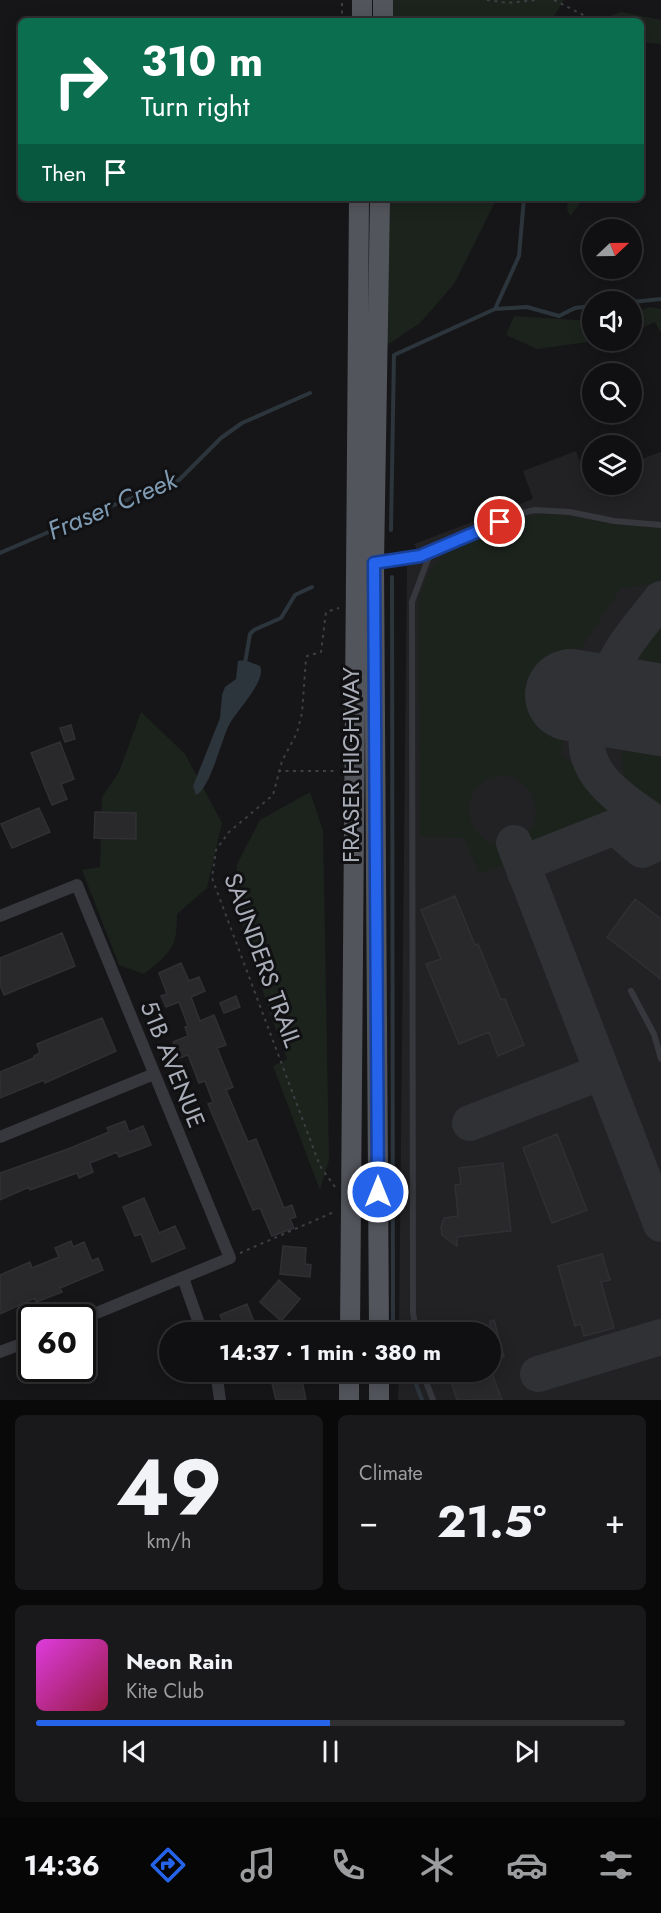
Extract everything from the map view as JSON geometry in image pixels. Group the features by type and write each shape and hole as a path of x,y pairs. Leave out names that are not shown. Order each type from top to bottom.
{"main road":[{"path":"362,0 362,18"},
{"path":"383,0 383,18"},
{"name":"FRASER HIGHWAY","path":"350,1322 359,201"},
{"name":"FRASER HIGHWAY","path":"379,1322 374,563 380,201"},
{"path":"349,1400 350,1382"},
{"path":"379,1382 379,1400"}],"street":[{"name":"51B AVENUE","path":"0,916 77,885 230,1258"},
{"path":"0,1137 154,1074"},
{"path":"96,1313 230,1258"},
{"path":"183,1278 198,1322"},
{"path":"0,1353 18,1346"},
{"path":"218,1382 220,1400"}],"lane":[{"path":"374,563 420,556 521,513 535,510 570,512 614,521 661,525"},
{"path":"414,1322 412,602 428,559 437,548"},
{"path":"631,991 654,1034 661,1059"},
{"path":"427,1382 433,1400"}],"path":[{"path":"342,0 342,18"},
{"path":"487,0 508,3 536,0"},
{"path":"554,0 588,18"},
{"name":"SAUNDERS TRAIL","path":"334,1187 320,1166 212,878 216,850 229,832 273,795 278,771 297,734 302,713 307,656 321,652 326,612 342,608"},
{"path":"278,771 341,771"},
{"path":"334,1195 334,1187 340,1186"},
{"path":"230,1258 334,1213 334,1204"}],"shaded area":[{"path":"383,0 564,0 553,18 383,18"},
{"path":"621,12 661,20 661,44 644,42 644,18 607,17"},
{"path":"380,201 496,201 454,284 420,323 383,348"},
{"path":"568,201 582,201 570,216 567,208"},
{"path":"649,307 661,309 661,333 655,322 642,328 642,310"},
{"path":"514,316 582,320 582,343 537,349 506,335"},
{"path":"576,451 582,467 582,495 642,495 642,459 661,452 661,1400 398,1400 399,1382 501,1382 501,1322 399,1322 407,566 422,560 414,544 533,499 523,471"},
{"path":"550,513 630,526 661,528 661,582 620,589 577,655 561,755 622,806 618,818 528,851 522,839 531,828 535,816 535,804 531,793 513,778 501,776 487,780 477,788 471,798 469,809 471,821 476,831 484,839 495,844 508,844 514,860 480,874 464,838 420,837 419,602 430,571 456,544 486,528 501,523"},
{"path":"661,614 661,686 650,685 634,664 641,642"},
{"path":"245,660 260,666 259,680 229,725 206,784 196,795 193,786 220,718 222,695 225,687 236,679 238,661"},
{"path":"141,712 185,754 222,823 207,888 177,914 176,935 171,949 144,974 119,965 82,870 100,867 102,797 119,772"},
{"path":"641,730 661,733 661,810 634,789 625,775 622,755 624,741"},
{"path":"310,792 323,831 329,1160 320,1190 273,1066 287,1059 269,1011 235,899 237,864 260,820"}],"building":[{"path":"71,725 75,739 65,742 60,728"},
{"path":"60,742 74,779 61,784 67,799 52,805 31,753"},
{"path":"39,808 50,832 12,848 1,824"},
{"path":"95,812 136,813 136,839 94,838"},
{"path":"455,896 475,945 478,944 501,1000 505,999 524,1045 498,1056 489,1032 459,1044 426,964 441,959 421,910"},
{"path":"635,899 661,919 661,979 607,937"},
{"path":"62,933 75,966 4,995 0,985 0,958"},
{"path":"181,963 189,981 199,977 205,991 191,997 200,1021 214,1015 226,1045 217,1048 233,1087 226,1090 248,1142 256,1139 284,1208 292,1205 296,1217 290,1219 294,1228 272,1236 260,1208 253,1210 208,1104 213,1102 205,1081 199,1083 188,1055 179,1058 173,1042 188,1036 185,1027 188,1026 179,1002 166,1007 161,996 167,994 159,973"},
{"path":"236,996 240,1007 224,1013 220,1003"},
{"path":"102,1018 116,1051 45,1083 44,1080 0,1098 0,1072 34,1058 40,1053 37,1044"},
{"path":"125,1121 129,1132 143,1126 151,1145 119,1157 117,1152 90,1163 93,1172 79,1178 77,1173 30,1190 29,1187 0,1200 0,1173 109,1132 107,1128"},
{"path":"557,1134 587,1210 552,1223 523,1148"},
{"path":"503,1163 511,1231 457,1237 457,1246 442,1235 441,1227 444,1218 458,1216 455,1185 461,1184 459,1168"},
{"path":"144,1198 159,1233 175,1226 185,1248 152,1262 141,1234 135,1236 123,1207"},
{"path":"71,1241 73,1247 84,1242 92,1261 98,1258 103,1270 60,1288 62,1292 36,1302 35,1298 18,1304 0,1314 0,1275 30,1262 32,1268 59,1257 55,1248"},
{"path":"283,1246 306,1248 305,1264 311,1265 310,1277 280,1274"},
{"path":"602,1254 610,1280 601,1282 614,1328 584,1336 581,1324 575,1326 558,1266"},
{"path":"279,1280 300,1299 281,1321 260,1302"},
{"path":"247,1304 254,1322 223,1322 220,1315"},
{"path":"272,1382 302,1382 306,1400 276,1400"},
{"path":"451,1382 495,1382 502,1400 457,1400"}],"waterway":[{"name":"Fraser Creek","path":"391,530 394,355 495,309 519,256 524,201"},
{"path":"642,301 661,299"},
{"path":"495,309 527,307 559,316 582,307"},
{"name":"Fraser Creek","path":"0,553 93,513 179,480 221,438 242,423 310,393"},
{"path":"392,577 393,1322"},
{"path":"245,663 250,634 281,618 295,595 312,587"},
{"path":"415,1382 422,1400"}],"taxiway":[{"path":"629,705 612,693 610,682 613,670 626,644 661,599"},
{"path":"629,705 615,707 597,715 589,726 587,749 592,764 610,789 661,827"},
{"path":"525,873 526,862 615,827 642,850 661,841"},
{"path":"514,843 661,1224"},
{"path":"470,1123 602,1072"},
{"path":"538,1374 661,1337"}],"runway":[{"path":"571,695 661,710"}],"route":[{"path":"378,1192 374,563 420,556 500,522"}]}
